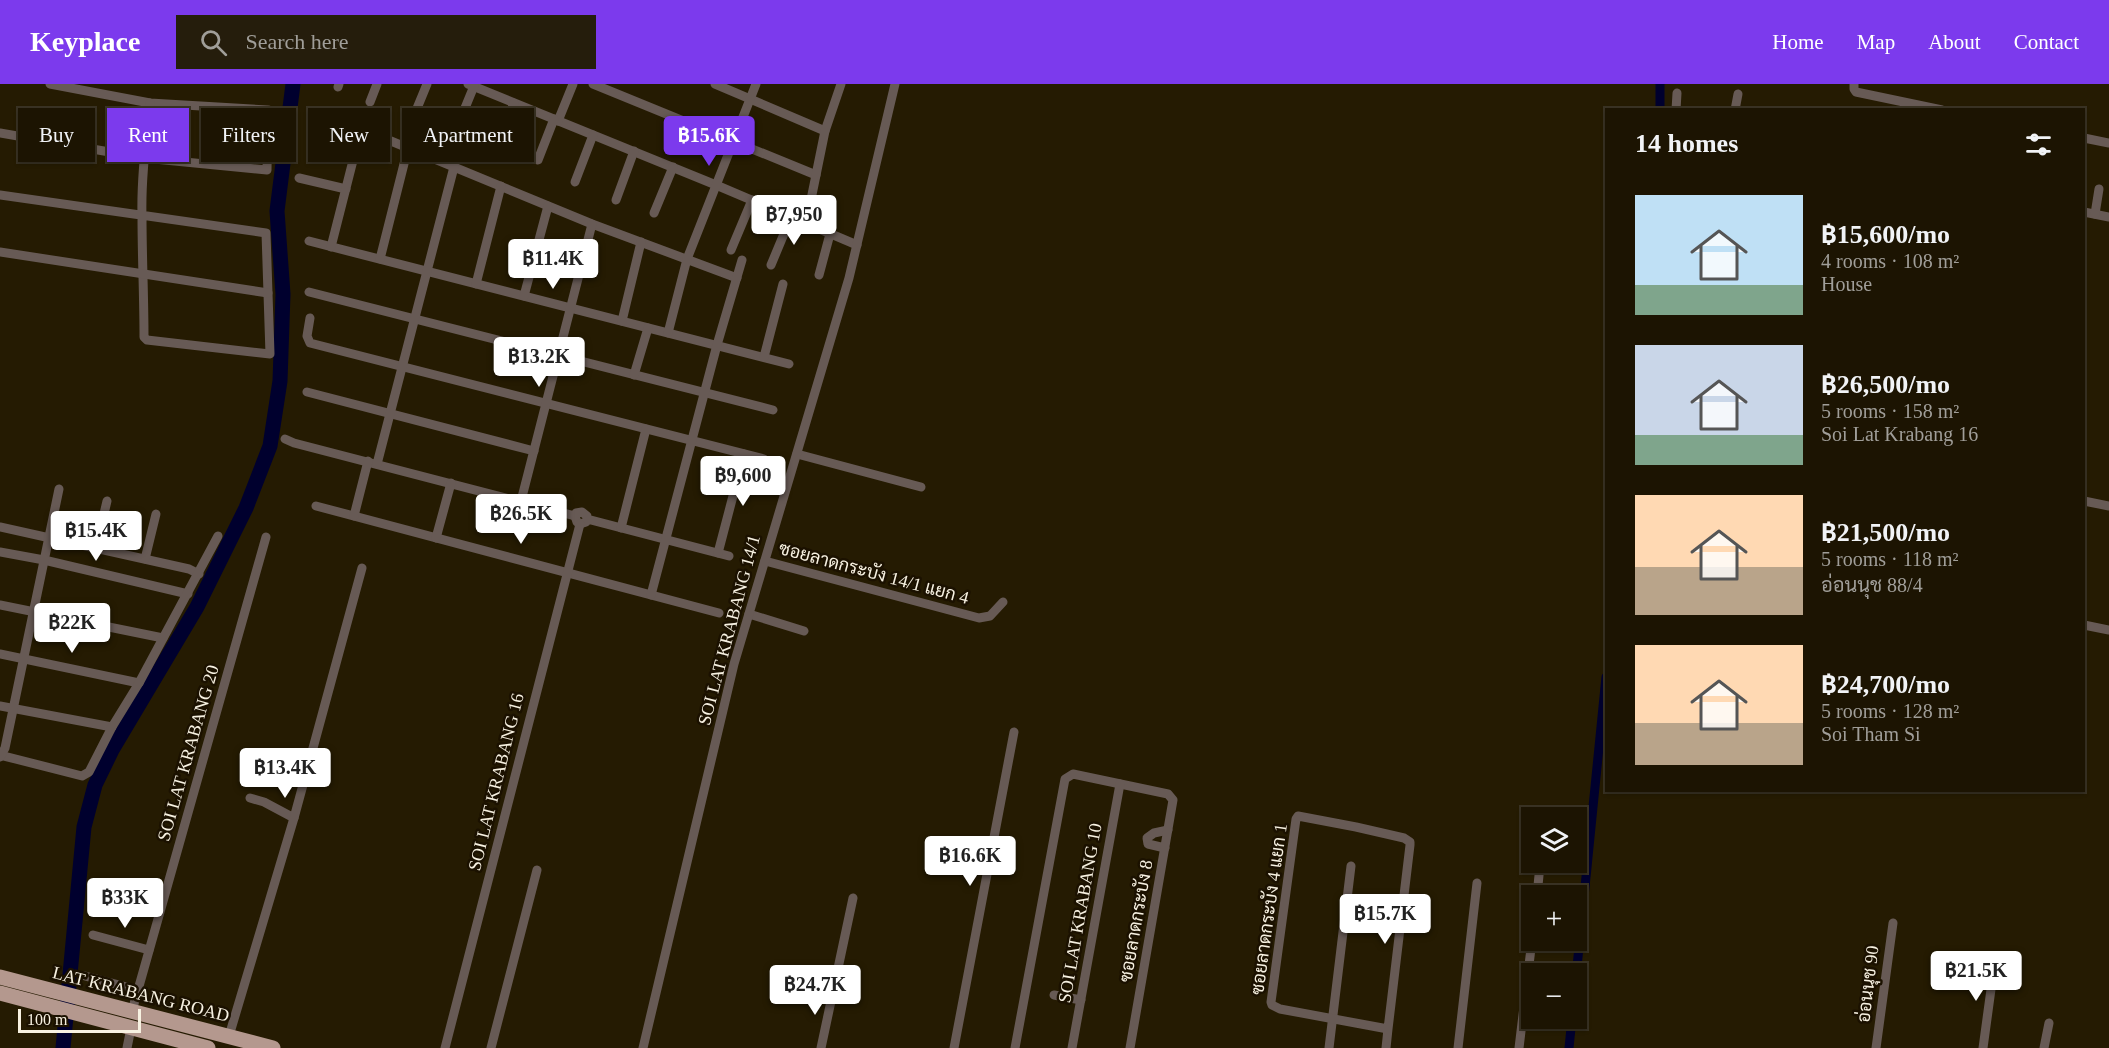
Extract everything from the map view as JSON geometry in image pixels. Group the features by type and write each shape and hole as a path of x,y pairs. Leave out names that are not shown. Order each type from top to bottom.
{"main road":[{"name":"LAT KRABANG ROAD","path":"0,977 273,1048"},
{"name":"LAT KRABANG ROAD","path":"0,993 208,1048"}],"street":[{"path":"50,84 150,103 268,110 267,170 185,162"},
{"path":"370,102 377,84"},
{"path":"417,108 427,84"},
{"path":"538,160 573,84"},
{"path":"593,84 816,175"},
{"path":"715,84 825,131"},
{"path":"668,333 687,260 756,84"},
{"name":"SOI LAT KRABANG 14/1","path":"643,1048 734,664 830,347 895,84"},
{"path":"1854,84 1856,92 1932,108"},
{"path":"463,108 471,85 857,245"},
{"path":"806,224 837,85"},
{"path":"1676,108 1677,93"},
{"path":"1735,108 1737,94"},
{"path":"149,108 150,103"},
{"path":"512,108 514,103"},
{"path":"0,133 107,152"},
{"path":"575,182 593,135"},
{"path":"2085,138 2109,143"},
{"path":"616,200 634,152"},
{"path":"0,195 142,216 266,233 271,352 267,355 147,340 144,337 142,216 144,162"},
{"path":"331,247 352,162"},
{"path":"380,259 404,162"},
{"path":"442,162 592,224 737,278"},
{"path":"354,516 390,413 454,167"},
{"path":"654,213 673,167"},
{"path":"299,177 345,189"},
{"path":"476,284 501,186"},
{"path":"2095,214 2099,189"},
{"path":"731,250 752,200"},
{"path":"524,296 548,206"},
{"path":"2085,212 2109,217"},
{"path":"771,265 791,217"},
{"path":"521,501 592,224"},
{"path":"819,275 830,234"},
{"path":"309,241 789,364"},
{"path":"622,321 641,242"},
{"path":"0,252 268,293"},
{"path":"651,595 717,345 742,260"},
{"path":"764,357 783,284"},
{"path":"309,292 773,410"},
{"path":"310,318 307,336 310,342 764,459"},
{"path":"634,375 648,328"},
{"path":"307,392 534,451"},
{"path":"621,528 646,429"},
{"path":"285,439 521,501 581,520 729,555"},
{"path":"718,553 744,454"},
{"path":"796,454 921,487"},
{"path":"436,538 450,483"},
{"path":"59,489 5,748 0,756 86,775 219,536"},
{"path":"96,548 107,501"},
{"path":"2085,501 2109,506"},
{"path":"316,506 719,613"},
{"path":"145,559 156,514"},
{"name":"SOI LAT KRABANG 16","path":"445,1048 581,520"},
{"path":"0,527 189,569 199,574"},
{"name":"SOI LAT KRABANG 20","path":"132,1011 266,537"},
{"path":"0,552 188,594"},
{"name":"ซอยลาดกระบัง 14/1 แยก 4","path":"765,561 979,618 990,616 1003,602"},
{"path":"229,1036 294,818 362,568"},
{"path":"0,605 34,610 163,638"},
{"path":"749,614 804,631"},
{"path":"2085,625 2109,630"},
{"path":"0,654 24,657 139,683"},
{"path":"0,706 112,727"},
{"path":"954,1048 1014,732"},
{"path":"1015,1048 1065,780 1073,774 1120,784"},
{"name":"ซอยลาดกระบัง 8","path":"1120,784 1168,794 1173,800 1130,1048"},
{"name":"SOI LAT KRABANG 10","path":"1072,1048 1120,784"},
{"path":"250,798 264,802 294,818"},
{"name":"ซอยลาดกระบัง 4 แยก 1","path":"1302,816 1404,838 1410,845 1388,1029 1333,1018 1280,1008 1272,1005 1271,1002 1296,819 1302,816"},
{"path":"1165,848 1148,844 1147,838 1154,833 1168,830"},
{"path":"1329,1048 1351,866"},
{"path":"491,1048 537,870"},
{"path":"1458,1048 1477,883"},
{"path":"821,1048 853,898"},
{"name":"อ่อนนุช 90","path":"1876,1048 1893,924"},
{"path":"93,935 149,950"},
{"path":"1519,1048 1531,951"},
{"path":"1983,1048 1995,960"},
{"path":"86,976 138,990"},
{"path":"1054,995 1080,1000"},
{"path":"2044,1048 2049,1023"},
{"path":"127,1048 131,1028"},
{"path":"1386,1048 1388,1029"}],"waterway":[{"path":"63,1048 84,827 95,785 112,750 197,607 246,508 270,446 280,381 283,294 277,211 293,84"},
{"path":"1660,84 1660,108"},
{"path":"1577,963 1605,687"},
{"path":"1569,1048 1571,1029"}]}
